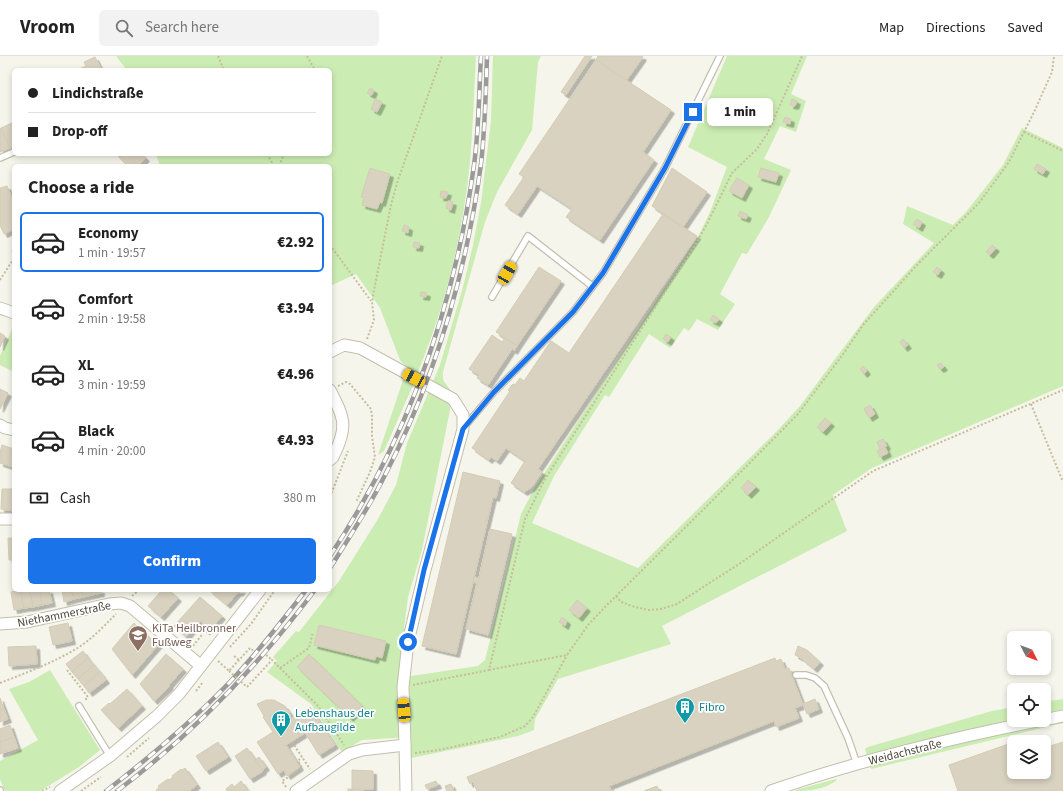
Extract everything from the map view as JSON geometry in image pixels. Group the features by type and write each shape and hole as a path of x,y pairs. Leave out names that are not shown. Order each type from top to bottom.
{"street":[{"path":"0,308 12,313"},
{"path":"332,351 344,345 363,350 453,400 463,414 463,429 424,570 408,642 402,687 406,750 406,791"},
{"path":"332,394 343,419 343,435 332,458"},
{"path":"0,425 12,429"},
{"path":"0,519 12,519"},
{"path":"58,787 110,756 157,716 179,694 258,592"},
{"name":"Niethammerstraße","path":"0,624 27,622 109,604 130,606 201,666"},
{"name":"Weidachstraße","path":"1051,718 1063,716"},
{"name":"Weidachstraße","path":"771,791 909,751 1013,727"},
{"path":"296,791 349,754 362,750 406,750"}],"lane":[{"path":"463,429 494,392 573,312 603,273 665,168 720,56"},
{"path":"0,158 12,153"},
{"path":"492,297 528,236 592,286"},
{"path":"796,675 806,675 815,678 824,686 848,738 857,765"},
{"path":"79,706 110,756"}],"path":[{"path":"218,56 223,68"},
{"path":"307,56 314,68"},
{"path":"363,350 374,320 372,302 391,205 398,180 442,56"},
{"path":"489,670 526,519 545,479 694,247 732,173 757,149 767,134 802,56"},
{"path":"406,750 438,750 500,737 525,726 533,717 567,655 588,626 616,596 798,414 863,325 916,266 979,203 1009,162 1052,72 1054,56"},
{"path":"1024,132 1063,151"},
{"path":"332,248 372,302"},
{"path":"0,280 12,261"},
{"path":"342,384 346,382 350,384 371,409 372,437 375,457 357,500 360,502"},
{"path":"616,596 621,602 649,610 661,609 677,604 742,562 873,471 1063,390"},
{"path":"1031,404 1063,482"},
{"path":"0,683 27,673 77,648 104,626 137,592"},
{"path":"186,654 206,632 211,635 215,629"},
{"path":"280,668 309,648 313,632"},
{"path":"229,671 250,648 254,652"},
{"path":"266,655 318,706 342,742"},
{"path":"402,687 567,655"},
{"path":"234,656 239,660"},
{"path":"220,663 247,687 272,660"},
{"path":"67,670 88,697 79,706"},
{"path":"292,742 308,765"},
{"path":"289,791 282,781 302,768 298,761 302,757"},
{"path":"42,791 58,787"}],"green space":[{"path":"116,56 476,56 470,162 458,243 436,323 417,374 408,369 400,360 380,308 356,274 332,285 332,164 159,164 157,156 332,156 332,68 125,68"},
{"path":"493,56 541,56 538,62 532,130 497,192 485,222 443,372 443,380 451,391 450,410 422,550 408,597 398,678 478,666 485,660 521,514 534,489 698,237 710,212 727,167 688,147 727,56 807,56 791,94 806,101 796,132 780,126 764,159 791,170 769,217 747,254 742,253 720,294 735,304 718,330 697,319 689,331 684,328 670,348 649,334 609,397 605,395 554,476 532,523 638,568 776,432 800,406 874,307 934,243 903,224 907,206 953,225 966,212 1003,165 1022,128 1063,148 1063,386 872,468 833,495 847,531 662,626 671,644 558,679 535,719 534,730 518,736 411,758 410,737 362,740 342,752 311,704 267,672 277,661 273,657 296,631 299,632 330,592 332,592 378,519 396,485 407,443 440,365 463,287 481,203 491,121"},
{"path":"12,329 12,371 0,365 0,356"},
{"path":"404,377 414,383 384,451 378,455"},
{"path":"50,670 100,750 79,767 40,791 5,791 0,779 0,761 38,740 9,689 29,682"},
{"path":"1063,699 1063,723 1051,726 1051,701"},
{"path":"1007,708 1007,727 1046,727 1007,735 1007,736 871,769 865,749 868,747 992,711"},
{"path":"836,779 837,780 828,786 812,790 795,791 799,789"}],"building":[{"path":"585,56 592,56 566,95 561,92"},
{"path":"598,56 643,57 626,81 596,60"},
{"path":"95,57 100,68 82,68 86,66 84,62"},
{"path":"596,60 671,110 643,152 654,160 600,240 566,217 572,209 537,186 518,214 505,205 524,177 519,174"},
{"path":"370,88 374,90 372,95 367,93"},
{"path":"375,99 382,102 377,112 371,109"},
{"path":"792,99 797,101 795,106 790,105"},
{"path":"785,117 791,119 790,124 783,122"},
{"path":"12,123 12,147 10,148 1,128"},
{"path":"0,128 10,148 0,152"},
{"path":"118,156 144,156 146,158 140,164 126,164"},
{"path":"1037,164 1046,169 1043,174 1034,169"},
{"path":"370,168 390,174 382,203 380,202 377,209 362,205 364,197 361,197"},
{"path":"672,168 707,192 683,227 652,206"},
{"path":"761,168 779,173 776,182 758,177"},
{"path":"737,178 749,185 742,198 729,191"},
{"path":"7,186 12,198 12,230 4,234 0,225 0,188"},
{"path":"441,191 448,192 446,198 440,197"},
{"path":"448,201 453,202 451,210 446,208"},
{"path":"740,211 748,215 746,219 738,216"},
{"path":"663,214 697,236 538,469 542,472 532,487 524,492 511,483 525,461 506,448 497,461 491,457 489,460 472,448 510,391 508,390 513,384 515,385 520,378 524,381 551,341 569,353"},
{"path":"917,219 922,222 919,228 913,224"},
{"path":"404,225 409,227 408,233 402,231"},
{"path":"414,242 420,243 419,248 413,247"},
{"path":"992,245 996,248 990,255 986,252"},
{"path":"539,267 561,281 517,346 496,332"},
{"path":"937,267 941,270 938,275 933,272"},
{"path":"421,292 427,293 426,297 420,296"},
{"path":"713,315 719,319 716,323 710,320"},
{"path":"0,333 5,336 0,347"},
{"path":"666,334 671,337 668,342 663,339"},
{"path":"492,335 502,342 505,338 517,346 514,351 512,349 488,385 477,378 479,375 469,369"},
{"path":"903,339 908,345 904,348 900,342"},
{"path":"941,363 944,367 940,369 937,365"},
{"path":"863,366 867,371 864,374 860,369"},
{"path":"0,389 8,393 0,409"},
{"path":"870,405 875,414 869,418 864,409"},
{"path":"825,418 831,423 823,432 817,427"},
{"path":"883,439 887,446 880,449 877,442"},
{"path":"2,445 12,448 12,467 0,463 0,452"},
{"path":"885,447 888,453 880,457 877,451"},
{"path":"463,472 500,481 496,498 493,497 456,654 422,646"},
{"path":"748,480 756,487 748,495 741,488"},
{"path":"2,489 12,489 12,511 1,509"},
{"path":"490,529 512,534 488,635 466,629 477,583 473,582 474,577 479,578"},
{"path":"8,538 12,538 12,560 9,560"},
{"path":"11,592 20,592 24,608 14,610"},
{"path":"20,592 30,592 33,607 24,608"},
{"path":"30,592 40,592 42,605 33,607"},
{"path":"40,592 49,592 52,603 42,605"},
{"path":"62,592 72,592 74,599 64,602"},
{"path":"72,592 82,592 83,597 74,599"},
{"path":"82,592 91,592 92,595 83,597"},
{"path":"91,592 101,592 101,593 92,595"},
{"path":"160,592 171,592 178,598 161,617 148,606"},
{"path":"211,592 238,592 227,605"},
{"path":"200,597 222,616 210,630 200,621 186,637 174,626"},
{"path":"577,600 587,608 579,618 569,610"},
{"path":"562,617 567,621 565,626 559,622"},
{"path":"68,623 72,641 53,645 49,627"},
{"path":"134,623 151,639 152,638 159,644 132,675 112,649"},
{"path":"319,625 386,641 382,658 376,656 375,660 314,645"},
{"path":"36,646 37,664 9,666 8,647"},
{"path":"798,646 807,650 820,662 814,669 795,655"},
{"path":"83,651 88,658 72,672 66,664"},
{"path":"166,654 183,669 169,685 170,686 154,701 140,684"},
{"path":"309,654 362,706 350,718 297,667"},
{"path":"88,658 94,665 78,679 72,672"},
{"name":"Fibro","path":"775,658 776,661 781,659 785,669 789,668 803,705 795,708 799,718 776,727 774,721 609,786 612,791 477,791 473,782 470,784 467,777"},
{"path":"94,665 100,672 84,686 78,679"},
{"path":"100,672 106,680 89,693 84,686"},
{"path":"127,689 142,706 118,728 101,710"},
{"path":"0,698 4,709 0,710"},
{"path":"815,699 819,709 807,714 803,704"},
{"name":"Lebenshaus der Aufbaugilde","path":"266,700 274,700 285,706 291,719 295,717 305,733 286,745 300,767 287,776 284,770 278,774 257,742 273,732 263,717 264,716 257,704"},
{"path":"310,707 335,745 319,755 295,717"},
{"path":"4,709 8,719 0,722 0,710"},
{"path":"10,725 14,737 0,742 0,729"},
{"path":"14,737 18,748 0,754 0,742"},
{"path":"218,742 228,757 206,771 196,756"},
{"path":"1063,742 1063,791 958,791 949,765 1007,744 1007,779 1051,779 1051,746"},
{"path":"247,748 263,771 250,779 235,756"},
{"path":"259,757 266,767 262,770 255,760"},
{"path":"185,768 197,785 189,791 156,790 159,788 158,786 168,779 169,780 181,769 182,770"},
{"path":"352,770 373,771 373,789 352,789"},
{"path":"241,781 248,791 227,791 226,789 232,784 234,787"},
{"path":"436,781 438,785 427,789 425,785"},
{"path":"451,784 454,791 447,791 445,786"},
{"path":"657,786 659,791 644,791"},
{"path":"348,789 363,789 363,791 348,791"}],"railway":[{"path":"332,553 358,511 383,465 405,417 424,369 441,319 466,217 474,165 478,124 481,56"},
{"path":"332,565 384,477 402,440 419,402 446,325 467,246 475,205 481,164 487,56"},
{"path":"106,791 169,740 228,684 278,626 304,592"},
{"path":"117,791 172,746 223,698 271,645 313,592"}],"place":[{"name":"KiTa Heilbronner Fußweg","path":"138,652"},
{"name":"Fibro","path":"685,724"},
{"name":"Lebenshaus der Aufbaugilde","path":"281,737"}],"route":[{"path":"408,642 424,570 463,429 494,392 573,312 603,273 665,168 693,112"}]}
